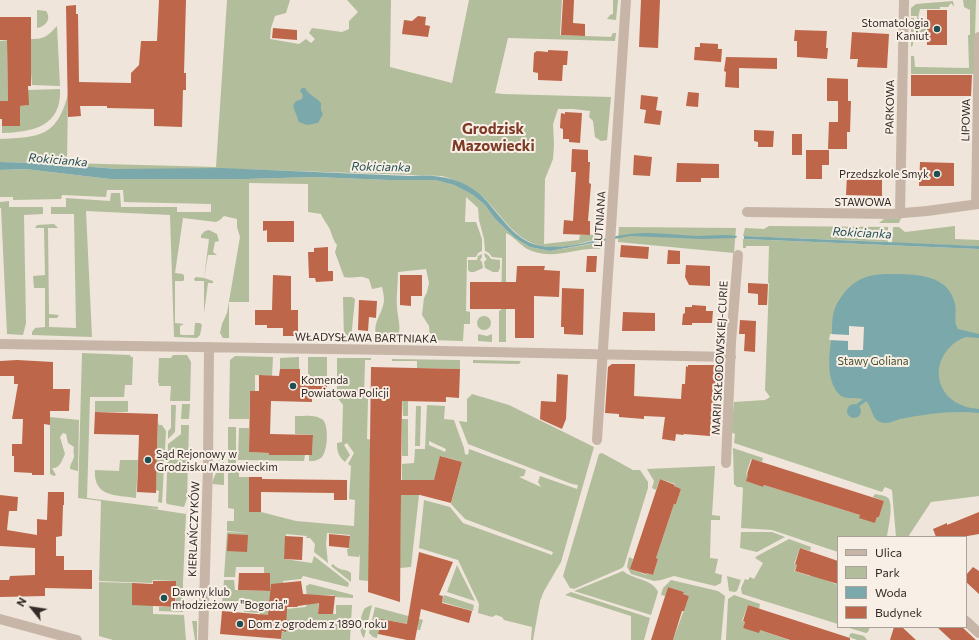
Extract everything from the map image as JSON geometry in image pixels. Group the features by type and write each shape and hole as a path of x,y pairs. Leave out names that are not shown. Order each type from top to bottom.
{"street":[{"name":"LUTNIANA","path":"597,440 626,0"},
{"name":"PARKOWA","path":"900,214 904,0"},
{"name":"LIPOWA","path":"977,204 979,37"},
{"name":"STAWOWA","path":"747,212 900,214 977,204"},
{"name":"MARII SKŁODOWSKIEJ-CURIE","path":"726,463 731,342 738,255"},
{"name":"WŁADYSŁAWA BARTNIAKA","path":"0,344 731,357"},
{"name":"KIERLAŃCZYKÓW","path":"203,640 208,466 209,347"},
{"path":"0,619 77,640"},
{"path":"967,622 979,633"}],"green space":[{"path":"227,0 290,0 286,13 275,16 271,28 270,39 299,44 306,39 311,43 315,39 309,33 312,28 342,32 349,29 349,21 358,12 347,0 391,0 390,67 452,83 469,0 562,0 560,35 611,37 613,33 616,33 615,41 508,38 495,93 611,97 607,140 601,141 595,137 593,121 589,117 590,111 558,109 553,124 553,159 545,179 544,244 579,240 580,235 602,233 602,238 563,247 538,245 519,235 477,192 463,184 442,176 235,169 118,169 40,163 0,162 0,139 26,137 45,132 52,127 58,119 64,108 68,94 67,163 216,167"},
{"path":"613,0 618,0 616,20 607,19 613,14"},
{"path":"963,0 976,0 974,74 911,74 911,56 914,56 915,67 969,68 968,35 970,35 970,10 964,7"},
{"path":"953,1 954,7 951,3 948,7 940,7 940,9 920,9 918,18 926,19 926,35 917,35 917,16 911,16 911,8 916,4"},
{"path":"37,10 46,11 48,14 48,20 43,26 37,28"},
{"path":"911,18 914,18 913,45 911,47"},
{"path":"57,26 60,86 32,85 31,73 29,73 29,63 31,63 31,39 46,36"},
{"path":"10,40 7,46 8,101 0,101 0,41"},
{"path":"60,89 59,102 56,112 43,125 24,131 2,133 2,126 20,126 20,106 28,105 28,90"},
{"path":"25,169 110,179 246,179 314,177 435,180 454,185 473,195 485,205 495,219 515,238 530,247 550,251 602,242 600,249 550,254 528,250 506,233 506,342 499,342 502,258 492,257 485,251 478,208 466,197 465,222 476,222 482,239 482,251 478,253 476,257 467,257 466,311 470,312 470,324 464,324 463,341 430,340 429,326 422,315 424,298 429,283 426,269 398,272 397,304 399,328 397,340 377,339 375,328 384,300 382,287 372,289 369,279 344,277 335,252 337,245 329,228 321,214 308,212 308,184 249,183 249,302 229,302 229,338 223,338 220,333 227,313 240,237 237,227 237,219 224,216 216,222 183,218 175,273 183,274 184,280 175,281 175,323 184,324 180,326 180,334 182,335 194,335 195,323 200,323 202,325 200,335 197,338 174,337 170,215 86,211 92,337 32,335 35,328 45,327 45,288 34,288 33,276 45,275 44,228 35,228 37,225 54,224 58,228 48,228 49,314 59,315 57,318 49,318 49,327 76,328 74,214 51,214 51,207 66,207 66,198 110,201 111,193 120,193 121,207 177,207 177,212 211,212 211,204 124,202 123,190 107,190 106,197 62,195 61,199 13,200 13,197 0,197 0,170"},
{"path":"9,201 9,207 43,207 43,214 24,215 26,323 23,335 7,334 0,202"},
{"path":"901,218 899,223 879,223 884,219"},
{"path":"769,226 888,227 888,242 743,236 745,228 764,229"},
{"path":"955,226 955,239 979,240 979,246 892,243 893,227 899,227 905,232"},
{"path":"619,227 736,228 734,253 618,242"},
{"path":"209,230 217,234 219,241 215,242 213,252 217,255 208,255 204,278 209,239 201,238 201,235 205,231"},
{"name":"Stawy Goliana","path":"743,239 979,249 979,496 931,502 909,536 896,536 892,490 885,487 882,492 734,443 735,434 731,432 734,402 765,400 770,397 765,390 769,246 746,246 746,248 743,248"},
{"path":"484,253 491,259 500,260 500,268 498,272 493,272 485,268 484,262 487,259"},
{"path":"482,254 480,260 483,268 470,272 468,270 468,260 477,260 478,256"},
{"path":"196,277 213,281 213,283 208,283 204,313 204,281 195,281 194,279"},
{"path":"343,297 352,297 355,299 351,339 344,339"},
{"path":"481,316 487,316 491,320 491,326 487,330 481,330 477,326 477,320"},
{"path":"478,334 487,336 492,334 492,342 478,341"},
{"path":"82,353 130,355 133,357 132,385 125,385 124,397 90,397 87,498 158,507 158,509 147,508 186,514 183,612 159,611 159,607 175,607 177,591 175,591 175,581 153,580 152,583 99,581 101,501 78,498"},
{"path":"173,355 187,355 191,362 190,401 170,401 171,386 159,386 159,358 171,358"},
{"path":"235,356 273,357 272,376 255,375 255,391 250,391 249,419 229,419 230,360"},
{"path":"299,357 299,369 280,369 280,358"},
{"path":"308,357 327,357 327,376 308,376"},
{"path":"337,358 371,358 371,360 365,360 364,398 368,399 367,439 373,440 369,581 359,580 360,554 359,557 348,556 347,549 349,549 350,535 327,533 326,544 328,563 314,552 315,544 310,538 306,538 307,536 286,534 284,559 312,563 314,556 349,583 348,587 303,576 301,579 283,581 287,609 305,607 307,605 306,586 310,584 353,595 353,598 334,597 334,595 319,595 318,614 336,614 336,605 352,605 350,640 281,640 282,632 286,631 287,620 285,620 276,609 269,609 267,624 259,636 260,613 244,612 245,606 222,604 224,580 234,580 235,590 270,591 270,573 264,573 264,567 236,567 235,577 224,577 227,532 250,533 227,531 227,521 234,521 234,509 228,508 228,468 239,469 239,477 249,477 249,512 261,512 296,521 354,526 355,500 349,499 351,466 348,464 354,453 347,443 344,445 350,455 345,462 339,455 337,448 337,443 342,442 343,405 337,397"},
{"path":"392,359 460,360 460,369 417,368 417,361 392,361"},
{"path":"473,360 521,361 519,364 473,363"},
{"path":"472,394 509,405 594,447 561,562 544,591 540,601 533,640 531,640 532,627 504,620 502,617 496,615 492,617 478,613 479,604 458,560 419,548 424,500 450,507 463,523 552,555 553,552 465,519 451,504 462,462 441,456 434,480 402,480 402,464 414,463 415,449 425,449 427,405 445,406 444,419 454,420 465,454 468,455 469,449 526,470 524,476 519,477 541,487 538,482 540,476 577,489 578,485 468,444 459,421 467,422 467,399","holes":["429,441 446,449 445,452 429,445"]},
{"path":"402,397 408,397 408,416 403,416"},
{"path":"95,401 128,401 128,412 95,412"},
{"path":"182,404 190,404 189,419 181,419"},
{"path":"171,405 176,405 175,432 168,439 168,431 171,428"},
{"path":"416,406 421,406 420,446 415,446"},
{"path":"295,416 317,417 325,423 327,439 325,450 320,459 309,461 309,455 312,454 313,435 295,434"},
{"path":"50,417 79,420 78,471 70,469 74,457 74,447 68,443 66,434 63,433 60,437 65,454 59,466 52,468 56,475 54,476 50,474"},
{"path":"402,419 408,419 408,456 402,456"},
{"path":"158,422 159,425 162,425 166,431 162,503 158,502 159,491 156,490"},
{"path":"181,425 189,425 187,498 184,507 167,504 166,502 168,444 181,434"},
{"path":"228,427 236,427 236,463 228,463"},
{"path":"239,428 249,428 249,452 305,455 304,461 238,460"},
{"path":"733,448 763,458 762,462 751,459 746,474 748,475 747,481 860,515 875,523 877,517 879,517 884,501 873,497 875,494 887,497 891,506 887,536 837,536 837,552 772,530 741,528 743,489 742,487 737,487 734,484"},
{"path":"213,450 225,450 224,463 216,459"},
{"path":"602,453 633,470 640,470 648,482 648,488 624,566 574,589 570,588 563,576 599,454"},
{"path":"120,460 138,460 136,498 107,493 102,490 95,479 95,470 119,471"},
{"path":"715,466 712,515 720,516 720,520 711,520 710,558 718,559 715,573 722,575 721,583 715,586 674,576 654,581 631,574 627,567 629,557 633,559 631,569 646,575 646,573 653,575 658,559 656,558 674,504 676,504 681,489 675,487 675,484 660,479 656,490 652,488 654,481 647,469"},
{"path":"224,470 224,485 212,484 216,473"},
{"path":"401,495 419,495 411,567 400,568"},
{"path":"741,532 772,532 785,537 757,552 740,548"},
{"path":"789,539 811,547 810,551 800,548 794,564 797,565 794,571 810,576 811,574 837,585 837,624 742,594 741,588 745,579 748,580 750,577 754,579 763,563 755,558"},
{"path":"333,564 338,568 351,573 351,582 331,566"},
{"path":"457,565 475,601 447,592"},
{"path":"623,571 652,584 656,588 658,592 651,615 574,591"},
{"path":"727,576 741,580 737,591 729,591"},
{"path":"671,580 718,591 725,596 721,640 673,640 689,596 683,594 684,592 668,587 665,596 661,595 663,588"},
{"path":"99,582 132,583 132,605 153,605 153,614 184,615 186,640 113,640 99,636"},
{"path":"571,592 650,618 644,640 631,640 631,616 565,595"},
{"path":"444,595 474,605 473,611 442,602"},
{"path":"734,595 760,604 759,609 748,605 742,621 745,622 743,628 760,630 789,640 726,640 728,599"},
{"path":"372,605 364,638 361,632 360,623 365,608"},
{"path":"375,607 423,620 420,630 417,630 418,626 381,619 377,638 373,637 369,633"},
{"path":"192,621 197,621 197,640 195,640"},
{"path":"849,628 870,628 866,633"},
{"path":"852,633 864,636 867,640 857,640 849,637"}],"water":[{"path":"302,88 305,88 321,103 321,110 323,114 318,123 307,125 299,122 293,106 296,101 302,99 303,95 300,91"},
{"path":"0,162 40,163 118,169 221,168 438,176 465,184 473,189 484,198 507,225 517,234 524,240 537,245 559,247 638,233 697,236 737,236 736,238 702,239 630,236 550,251 530,247 515,238 495,219 485,205 473,195 454,185 435,180 314,177 246,179 110,179 25,169 0,170"},
{"path":"744,236 979,246 979,249 744,239"},
{"name":"Stawy Goliana","path":"900,274 917,275 934,279 941,283 952,295 955,304 956,323 958,329 979,334 979,338 967,337 958,340 944,354 940,363 939,371 942,388 948,396 955,402 964,406 979,409 979,413 940,413 883,423 877,421 867,402 859,398 840,396 833,385 829,363 833,317 834,311 841,297 853,284 866,277"},
{"path":"854,404 859,406 861,411 859,416 854,418 849,416 847,411 849,406"}],"pier":[{"path":"849,326 864,327 863,350 848,350 848,341 829,340 830,334 849,335"}],"building":[{"path":"159,0 186,0 184,73 186,73 186,90 183,90 182,127 154,126 154,109 80,106 81,116 68,117 66,6 76,5 76,14 78,14 79,82 131,83 131,73 139,65 141,41 157,41"},
{"path":"563,0 574,0 573,23 585,24 585,36 561,35"},
{"path":"641,0 660,0 658,48 639,47"},
{"name":"Stomatologia Kaniut","path":"927,10 947,10 947,45 927,45"},
{"path":"418,16 426,17 425,25 430,26 428,37 402,34 404,20 412,21"},
{"path":"0,17 31,17 31,86 28,86 29,105 20,106 20,126 2,126 2,119 0,119 0,101 8,101 7,40 0,40"},
{"path":"273,28 297,30 297,40 272,38"},
{"path":"795,30 827,31 827,59 797,57 797,41 794,41"},
{"path":"852,32 889,34 887,68 857,67 858,59 850,59"},
{"path":"700,43 718,44 718,49 722,49 721,62 694,60 695,47 700,47"},
{"path":"548,50 568,51 567,65 563,65 562,81 538,80 538,73 533,72 534,53 537,51 548,52"},
{"path":"726,57 777,58 777,69 739,68 739,88 725,87 726,72 724,71"},
{"path":"911,75 972,75 971,96 911,96"},
{"path":"827,78 848,79 848,101 851,101 850,132 847,132 847,149 828,149 829,122 838,122 838,101 827,101"},
{"path":"688,92 699,93 698,107 686,106"},
{"path":"641,95 658,97 656,110 662,111 660,125 644,123 646,110 640,109"},
{"path":"565,112 582,113 580,143 569,142 569,139 563,139 563,129 560,128 561,113 565,114"},
{"path":"754,130 774,131 773,147 758,147 758,142 754,141"},
{"path":"792,134 802,134 802,155 792,155"},
{"path":"572,149 588,150 588,162 590,162 589,183 591,184 588,221 590,221 590,235 563,234 564,220 573,221 576,172 571,172"},
{"path":"806,150 829,150 829,165 822,165 822,179 806,179"},
{"path":"634,155 652,157 650,176 633,175"},
{"name":"Przedszkole Smyk","path":"920,162 954,163 954,186 919,186"},
{"path":"677,163 719,164 719,178 701,178 701,182 676,182"},
{"path":"847,175 882,175 882,196 846,195"},
{"path":"263,221 294,221 294,242 267,242 267,230 263,231"},
{"path":"621,245 649,247 648,259 620,257"},
{"path":"328,247 328,271 333,271 333,281 316,282 315,278 309,278 308,252 314,252 314,248"},
{"path":"668,250 680,251 680,264 667,264"},
{"path":"587,256 597,256 596,272 586,272"},
{"path":"686,265 710,266 710,286 689,285 685,277"},
{"path":"517,266 545,266 544,270 560,271 559,297 534,296 534,338 515,338 515,309 470,309 470,282 516,282"},
{"path":"273,275 291,276 291,310 298,310 298,336 283,336 283,328 267,328 267,325 255,325 255,310 272,310"},
{"path":"400,275 422,275 422,296 411,296 411,306 400,305"},
{"path":"748,283 768,284 767,305 758,305 758,294 748,293"},
{"path":"562,288 584,289 583,335 564,334 564,327 561,327"},
{"path":"359,300 377,301 376,318 369,317 368,331 358,330"},
{"path":"692,305 706,306 706,311 713,311 712,323 692,323 692,325 682,325 685,307 692,307"},
{"path":"623,312 655,313 655,331 622,331"},
{"path":"740,320 756,321 755,352 744,351 745,334 739,334"},
{"path":"17,360 53,362 53,389 70,389 69,411 50,411 50,425 44,424 44,475 14,472 12,444 22,444 23,419 12,419 18,384 14,384 14,376 0,376 0,361"},
{"path":"612,364 635,364 634,396 681,399 682,384 685,384 686,366 718,365 722,368 721,387 719,387 716,405 712,404 710,436 676,434 675,441 662,439 665,417 644,416 644,419 619,417 619,414 605,413 608,367"},
{"path":"371,367 460,369 459,398 446,397 446,402 402,401 401,480 434,480 440,456 462,462 451,503 420,495 401,495 400,602 368,592"},
{"path":"280,369 300,369 300,376 327,377 327,398 312,398 312,402 271,401 270,434 313,435 312,455 269,455 269,453 249,452 250,391 259,391 259,375 279,376"},
{"path":"557,374 568,375 566,419 562,429 540,419 541,401 556,402"},
{"name":"Sąd Rejonowy w Grodzisku Mazowieckim","path":"95,412 158,414 156,493 137,492 139,435 94,434"},
{"path":"752,459 884,501 879,517 877,517 875,523 859,518 860,515 764,485 763,487 746,481"},
{"path":"249,477 262,477 262,479 347,480 347,500 334,500 334,493 261,492 261,512 249,512"},
{"path":"660,479 681,489 676,504 674,504 656,558 658,559 653,575 630,569"},
{"path":"48,492 64,492 62,536 56,537 56,556 64,556 64,570 92,570 92,589 45,588 45,596 0,597 0,580 9,580 10,576 35,575 35,548 0,546 0,495 18,497 17,511 9,511 7,530 37,535 37,519 47,520"},
{"path":"979,512 979,534 967,536 936,536 933,529 947,523 947,525"},
{"path":"228,534 248,535 247,552 227,551"},
{"path":"329,534 350,536 349,548 329,546"},
{"path":"285,536 303,537 302,560 284,559"},
{"path":"800,548 837,561 837,584 795,571 797,565 795,564"},
{"path":"419,552 453,562 439,595 443,596 442,603 472,611 469,623 421,609 415,640 407,640 378,634 381,619 407,624"},
{"path":"973,567 979,571 979,594 967,583 967,574"},
{"path":"239,573 270,573 270,591 238,590"},
{"path":"153,581 176,581 175,607 132,605 132,583 153,584"},
{"path":"301,581 303,594 335,596 333,614 318,614 319,603 297,607 287,607 286,632 282,631 281,639 220,634 222,611 268,615 271,584"},
{"path":"668,587 684,592 683,594 689,596 684,611 682,611 673,640 651,640"},
{"path":"748,605 850,638 850,640 790,640 760,630 759,633 743,628 745,622 743,621"},
{"path":"894,628 903,628 916,640 890,640"},
{"path":"938,628 963,628 976,640 951,640"}],"waterway":[{"path":"858,405 865,400"}],"place":[{"name":"Stomatologia Kaniut","path":"937,29"},
{"name":"Przedszkole Smyk","path":"937,174"},
{"name":"Komenda Powiatowa Policji","path":"293,386"},
{"name":"Sąd Rejonowy w Grodzisku Mazowieckim","path":"148,460"},
{"name":"Dawny klub młodzieżowy \"Bogoria\"","path":"164,598"},
{"name":"Dom z ogrodem z 1890 roku","path":"240,624"}],"district":[{"name":"Grodzisk Mazowiecki","path":"493,138"}],"water label":[{"name":"Rokicianka","path":"58,160"},
{"name":"Rokicianka","path":"381,167"},
{"name":"Rokicianka","path":"862,233"}]}
